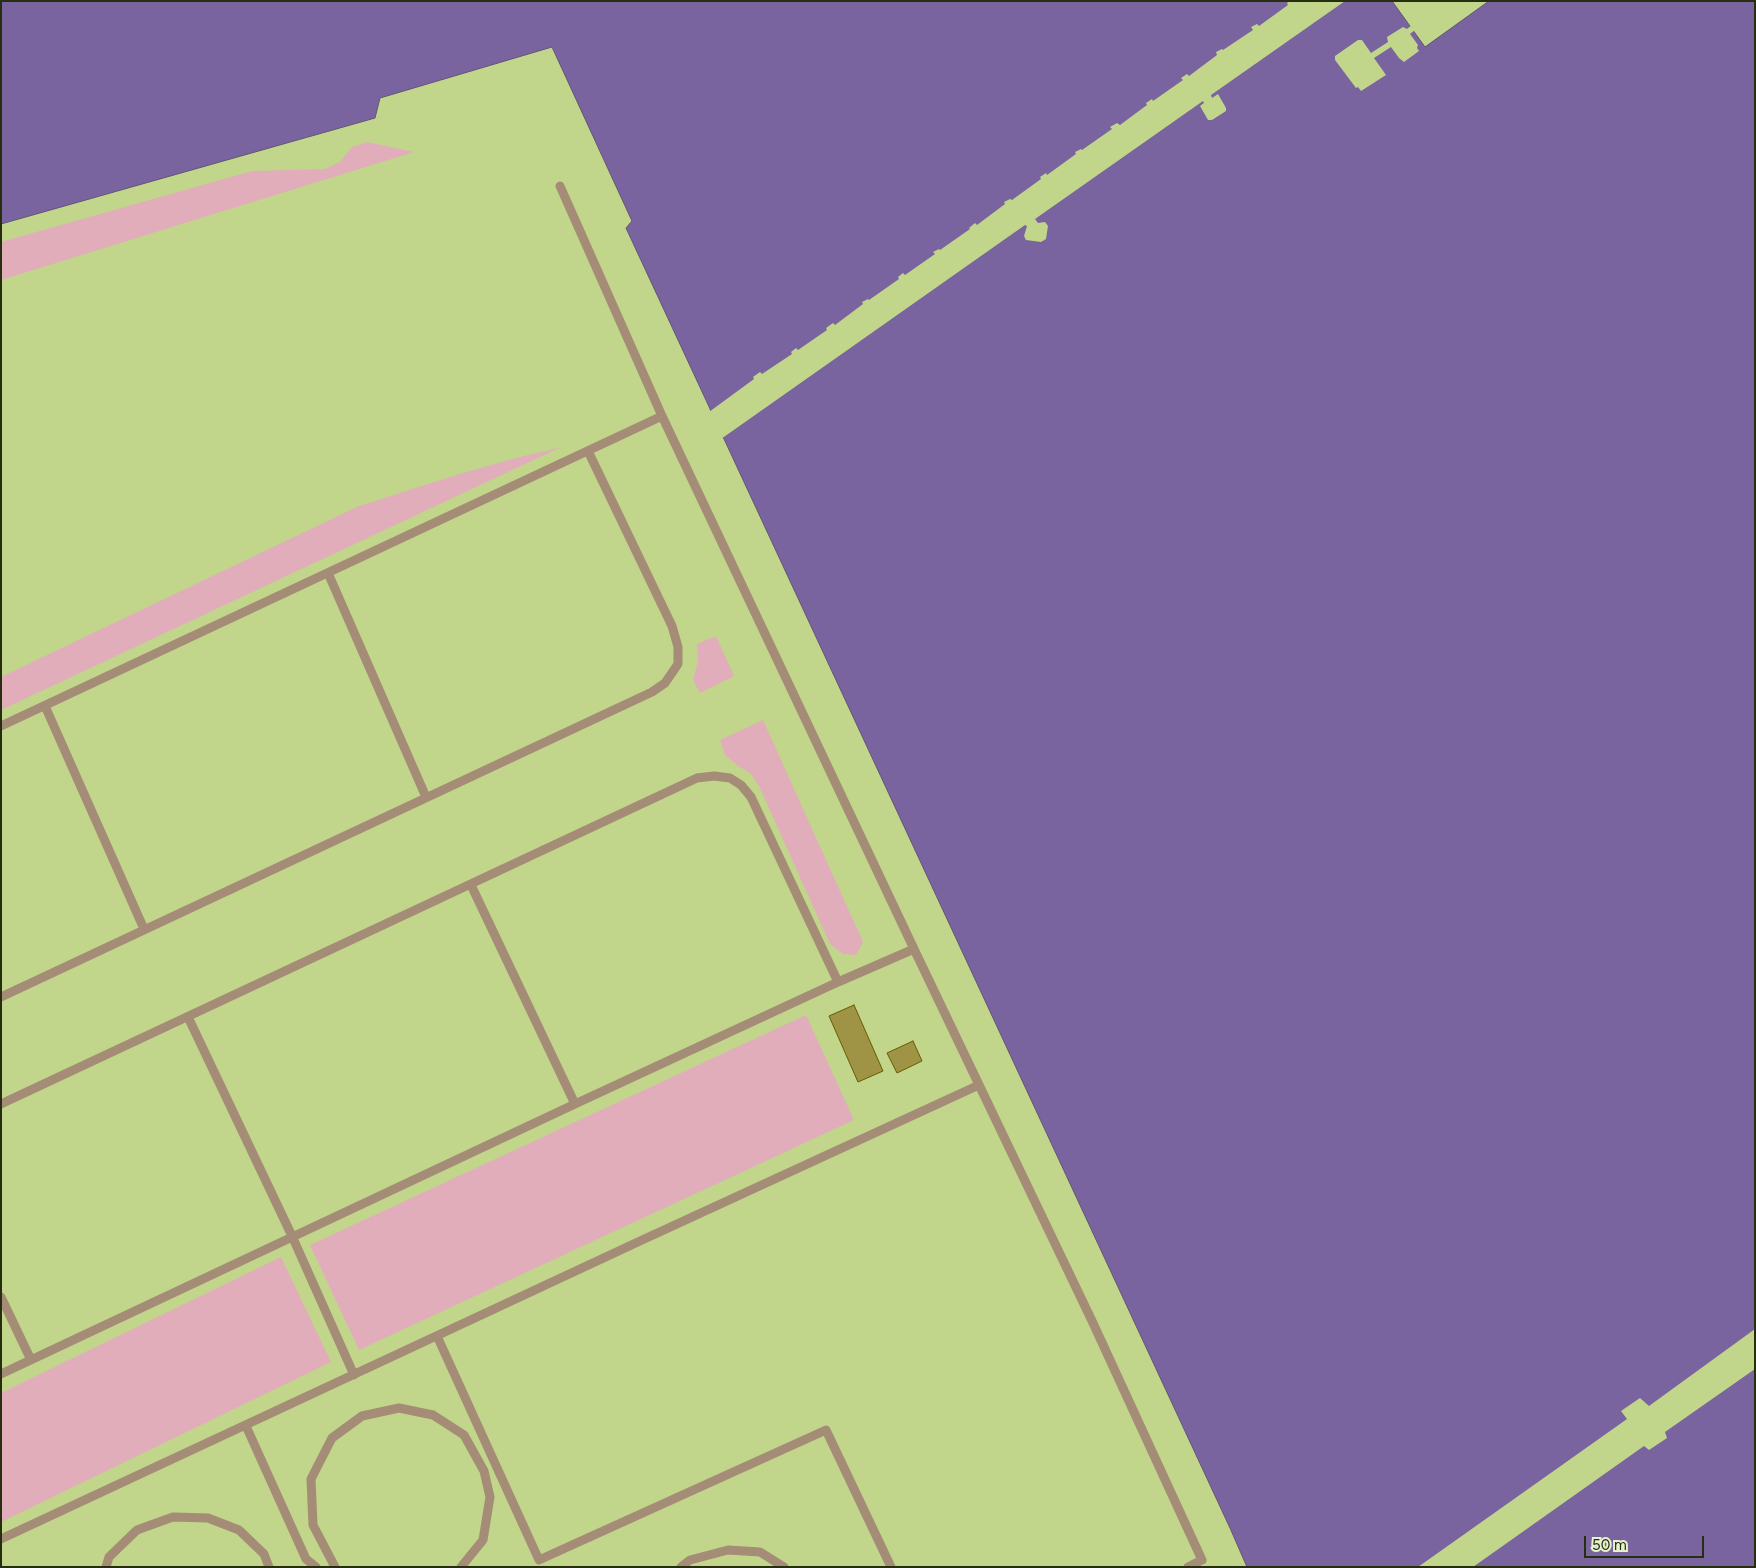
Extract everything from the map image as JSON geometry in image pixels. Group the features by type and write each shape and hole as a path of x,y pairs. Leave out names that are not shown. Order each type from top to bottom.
{"lane":[{"path":"560,186 662,416 1093,1323 1203,1564 1188,1567"},
{"path":"1,726 662,416"},
{"path":"1,997 652,692 665,683 678,664 678,647 672,626 588,451"},
{"path":"328,574 426,797"},
{"path":"45,706 144,929"},
{"path":"1,1104 697,778 714,776 730,778 741,784 751,797 838,982"},
{"path":"471,885 575,1104"},
{"path":"1,1374 575,1104 838,982 914,949"},
{"path":"188,1017 292,1236 354,1375"},
{"path":"1,1539 979,1085"},
{"path":"1,1297 31,1360"},
{"path":"437,1336 539,1560 826,1430 891,1567"},
{"path":"335,1567 313,1525 311,1479 332,1438 362,1416 399,1408 433,1415 464,1435 484,1471 490,1497 483,1540 460,1567"},
{"path":"246,1426 306,1559 316,1567"},
{"path":"106,1567 109,1557 137,1530 173,1517 208,1518 239,1530 264,1554 270,1567"},
{"path":"681,1567 690,1560 728,1550 760,1552 784,1567"}],"shaded area":[{"path":"1,1 1392,1 1425,47 1489,1 1755,1 1755,1567 1247,1567 626,228 632,221 552,47 380,98 375,118 1,224"},
{"path":"367,142 414,152 1,280 1,242 252,171 325,169 340,162 352,147"},
{"path":"559,448 1,710 1,677 359,506 466,472"},
{"path":"716,636 734,676 700,693 693,680 698,661 697,644"},
{"path":"763,720 863,942 856,955 843,954 830,944 759,786 751,774 725,755 720,740"},
{"path":"806,1015 854,1120 359,1350 310,1245"},
{"path":"281,1257 331,1362 1,1522 1,1393"}],"pier":[{"path":"1290,1 1345,1 1211,95 1212,98 1218,94 1226,111 1212,120 1208,120 1200,106 1204,103 1203,101 1035,219 1038,223 1045,222 1048,226 1046,239 1041,242 1026,240 1024,236 1027,226 1025,225 721,439 709,412 754,379 753,377 760,372 762,374 792,354 791,352 796,348 798,350 827,330 826,328 833,323 835,325 863,304 862,302 869,300 899,279 898,277 903,273 905,275 935,254 933,252 940,250 970,229 975,223 977,225 1005,204 1004,202 1012,200 1041,179 1040,177 1046,173 1047,175 1076,154 1075,152 1082,150 1112,129 1110,127 1117,123 1120,125 1147,105 1146,103 1152,99 1153,101 1183,80 1181,78 1187,74 1189,76 1217,55 1216,52 1223,50 1253,30 1251,27 1257,24 1259,26 1288,5 1287,3"},
{"path":"1412,25 1415,30 1410,34 1418,45 1419,51 1404,62 1391,47 1374,58 1386,75 1361,91 1358,87 1356,88 1335,60 1335,56 1358,40 1362,40 1371,53 1388,42 1387,37 1403,27 1407,29"},
{"path":"1755,1329 1755,1369 1665,1432 1667,1438 1649,1450 1644,1446 1473,1567 1418,1567 1627,1419 1621,1411 1640,1398 1649,1406"}],"building":[{"path":"854,1005 883,1071 858,1082 829,1016"},
{"path":"913,1041 922,1061 897,1073 887,1053"}]}
